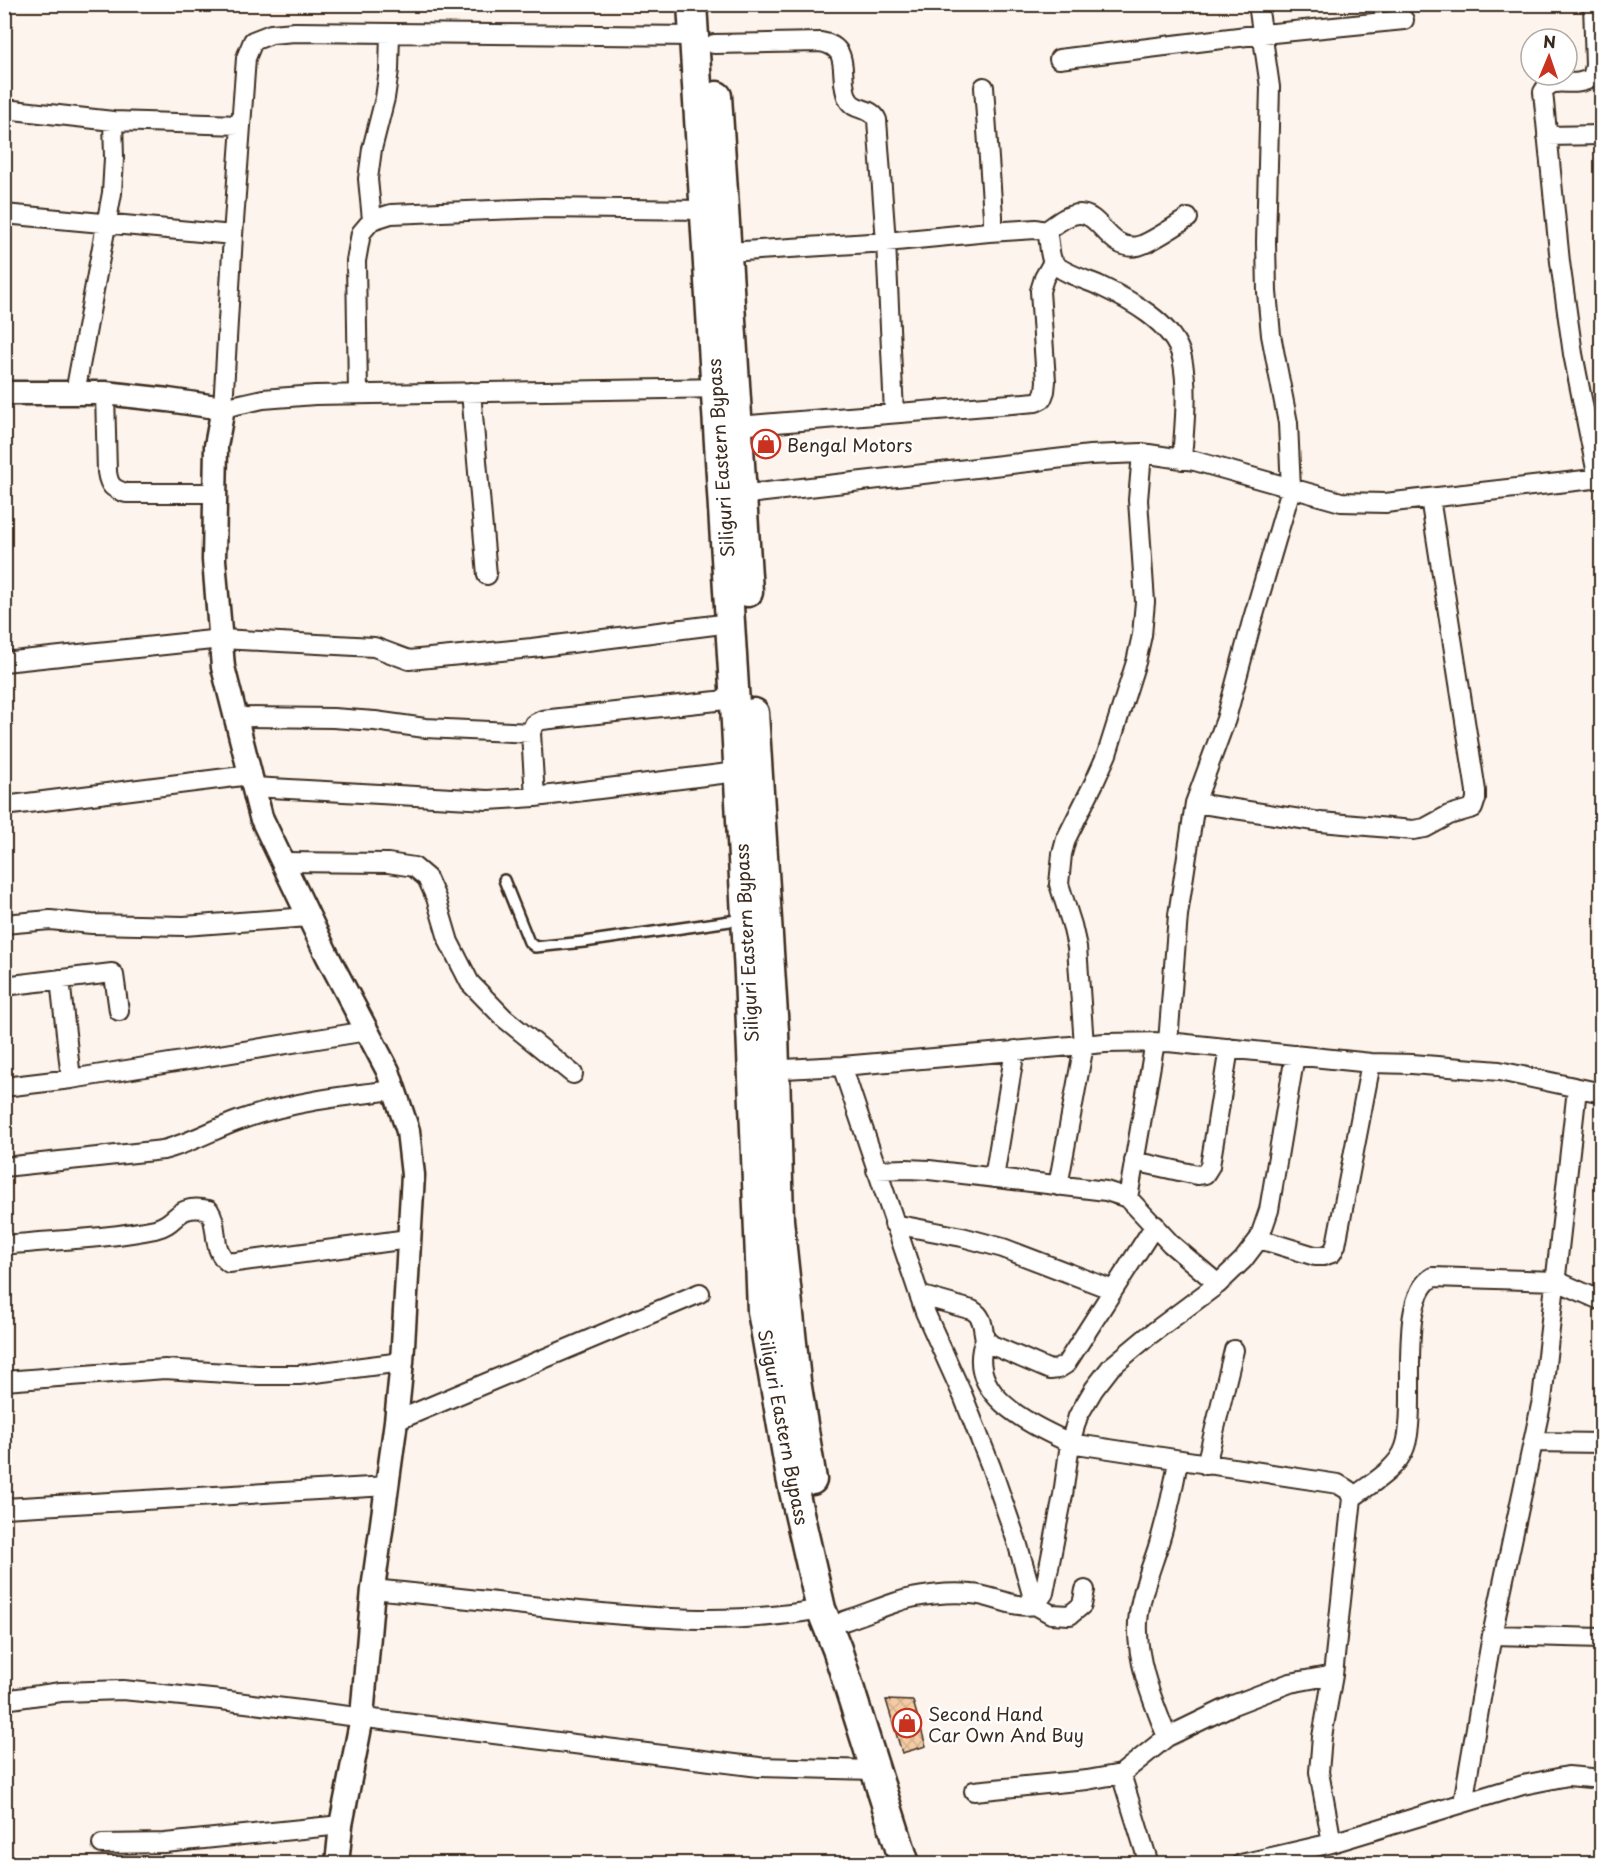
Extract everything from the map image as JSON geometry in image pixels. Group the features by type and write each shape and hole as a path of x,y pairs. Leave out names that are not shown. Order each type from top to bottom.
{"main road":[{"name":"Siliguri Eastern Bypass","path":"692,4 704,40 728,252 725,388 738,426 733,496 730,623 737,772 746,919 763,1070 768,1218 791,1478 809,1550 924,1863"},
{"name":"Siliguri Eastern Bypass","path":"711,4 704,40 705,210 725,388 774,1030 763,1070"},
{"name":"Siliguri Eastern Bypass","path":"832,1615 837,1650 905,1863"}],"street":[{"path":"1128,1198 1134,1161 1162,1042 1194,803 1226,719 1291,489 1288,423 1271,335 1267,292 1270,87 1258,4"},
{"path":"1188,461 1341,502 1385,503 1600,478 1574,354 1560,262 1543,92 1546,86 1553,82 1584,83 1592,77 1598,28 1593,4"},
{"path":"1059,59 1263,34 1404,20"},
{"path":"337,1863 341,1825 362,1717 373,1589 396,1421 402,1362 412,1175 408,1131 388,1071 261,817 223,667 214,560 216,446 223,408 246,58 254,41 271,34 295,32 830,43 836,47 841,56 846,96 849,102 875,114 877,120 886,242 894,413"},
{"path":"372,220 368,179 372,149 385,98 390,33"},
{"path":"984,87 993,216 993,226 988,232"},
{"path":"4,109 113,121 240,125"},
{"path":"75,393 106,224 112,181 113,121"},
{"path":"1547,136 1602,135"},
{"path":"358,393 356,261 361,233 372,220 391,214 543,207 705,210"},
{"path":"4,214 233,235"},
{"path":"728,252 886,242 988,232 1046,231 1067,217 1079,214 1090,216 1116,242 1128,246 1140,245 1188,218"},
{"path":"1046,231 1050,238 1053,262 1062,270 1108,290 1148,313 1168,332 1182,356 1188,461"},
{"path":"738,426 1036,402 1042,399 1046,381 1040,291 1053,262"},
{"path":"4,393 105,393 223,408 263,399 358,393 725,388"},
{"path":"471,392 487,575"},
{"path":"105,393 107,472 108,482 113,489 126,493 215,493"},
{"path":"1058,1186 1084,1045 1077,947 1059,884 1062,854 1074,822 1107,754 1137,662 1145,602 1138,500 1142,453"},
{"path":"733,496 1090,455 1142,453 1188,461 1241,475"},
{"path":"1194,803 1321,822 1413,831 1425,828 1449,815 1473,808 1476,790 1430,498"},
{"path":"4,662 221,639 374,647 409,660 532,648 730,623"},
{"path":"535,797 531,733 534,724 542,720 735,699"},
{"path":"236,717 333,718 426,728 531,733"},
{"path":"4,806 252,781 443,799 488,800 535,797 737,772"},
{"path":"282,862 388,863 414,867 427,878 436,898 449,942 470,983 504,1018 573,1074"},
{"path":"4,924 50,920 92,924 184,926 309,917"},
{"path":"4,986 112,973 119,1011"},
{"path":"60,979 71,1079"},
{"path":"4,1087 71,1079 366,1031"},
{"path":"763,1070 842,1066 1084,1045 1162,1042 1371,1063 1499,1071 1602,1093"},
{"path":"1134,1161 1197,1175 1205,1174 1210,1166 1228,1048"},
{"path":"994,1178 1015,1050"},
{"path":"1035,1605 1044,1593 1064,1495 1070,1443 1078,1416 1094,1389 1111,1368 1147,1337 1218,1284 1243,1260 1259,1239 1269,1210 1295,1055"},
{"path":"1259,1239 1315,1256 1323,1257 1332,1253 1336,1245 1371,1063"},
{"path":"842,1066 919,1295 992,1467 1035,1605"},
{"path":"1463,1803 1492,1635 1542,1401 1577,1089"},
{"path":"4,1167 163,1150 186,1144 241,1119 282,1107 326,1098 394,1090"},
{"path":"876,1170 906,1168 1106,1191 1128,1198 1172,1244 1218,1284"},
{"path":"4,1245 160,1228 175,1215 198,1208 209,1210 213,1217 218,1251 229,1263 408,1239"},
{"path":"894,1224 962,1237 1003,1248 1113,1290"},
{"path":"985,1339 992,1345 1050,1370 1058,1369 1066,1364 1155,1225"},
{"path":"1352,1498 1396,1462 1405,1447 1409,1425 1414,1307 1419,1290 1425,1282 1433,1277 1557,1281 1602,1301"},
{"path":"396,1421 700,1293"},
{"path":"919,1295 979,1314 983,1322 985,1339 979,1359 985,1380 1004,1407 1031,1425 1070,1443 1338,1484 1348,1490 1352,1498 1333,1675 1319,1772 1332,1843"},
{"path":"1206,1465 1234,1350"},
{"path":"4,1381 165,1369 257,1375 299,1375 402,1362"},
{"path":"1533,1442 1602,1443"},
{"path":"1155,1747 1138,1623 1143,1591 1173,1491 1178,1461"},
{"path":"4,1508 388,1486"},
{"path":"373,1589 648,1618 725,1621 876,1611 898,1601 958,1593 974,1594 1024,1607 1035,1605 1051,1614 1070,1615 1082,1605 1085,1590"},
{"path":"1492,1635 1602,1638"},
{"path":"974,1791 1087,1780 1121,1774 1155,1747 1243,1701 1290,1683 1333,1675"},
{"path":"4,1700 61,1692 123,1690 362,1717 759,1767 874,1770"},
{"path":"1121,1774 1149,1863"},
{"path":"1241,1863 1332,1843 1523,1785 1568,1776 1602,1779"},
{"path":"102,1844 165,1843 341,1825"}],"lane":[{"path":"504,880 529,942 534,947 746,919"}],"building":[{"name":"Second Hand Car Own And Buy","path":"886,1700 913,1701 926,1746 902,1753"}],"place":[{"name":"Bengal Motors","path":"766,444"},
{"name":"Second Hand Car Own And Buy","path":"907,1723"}]}
